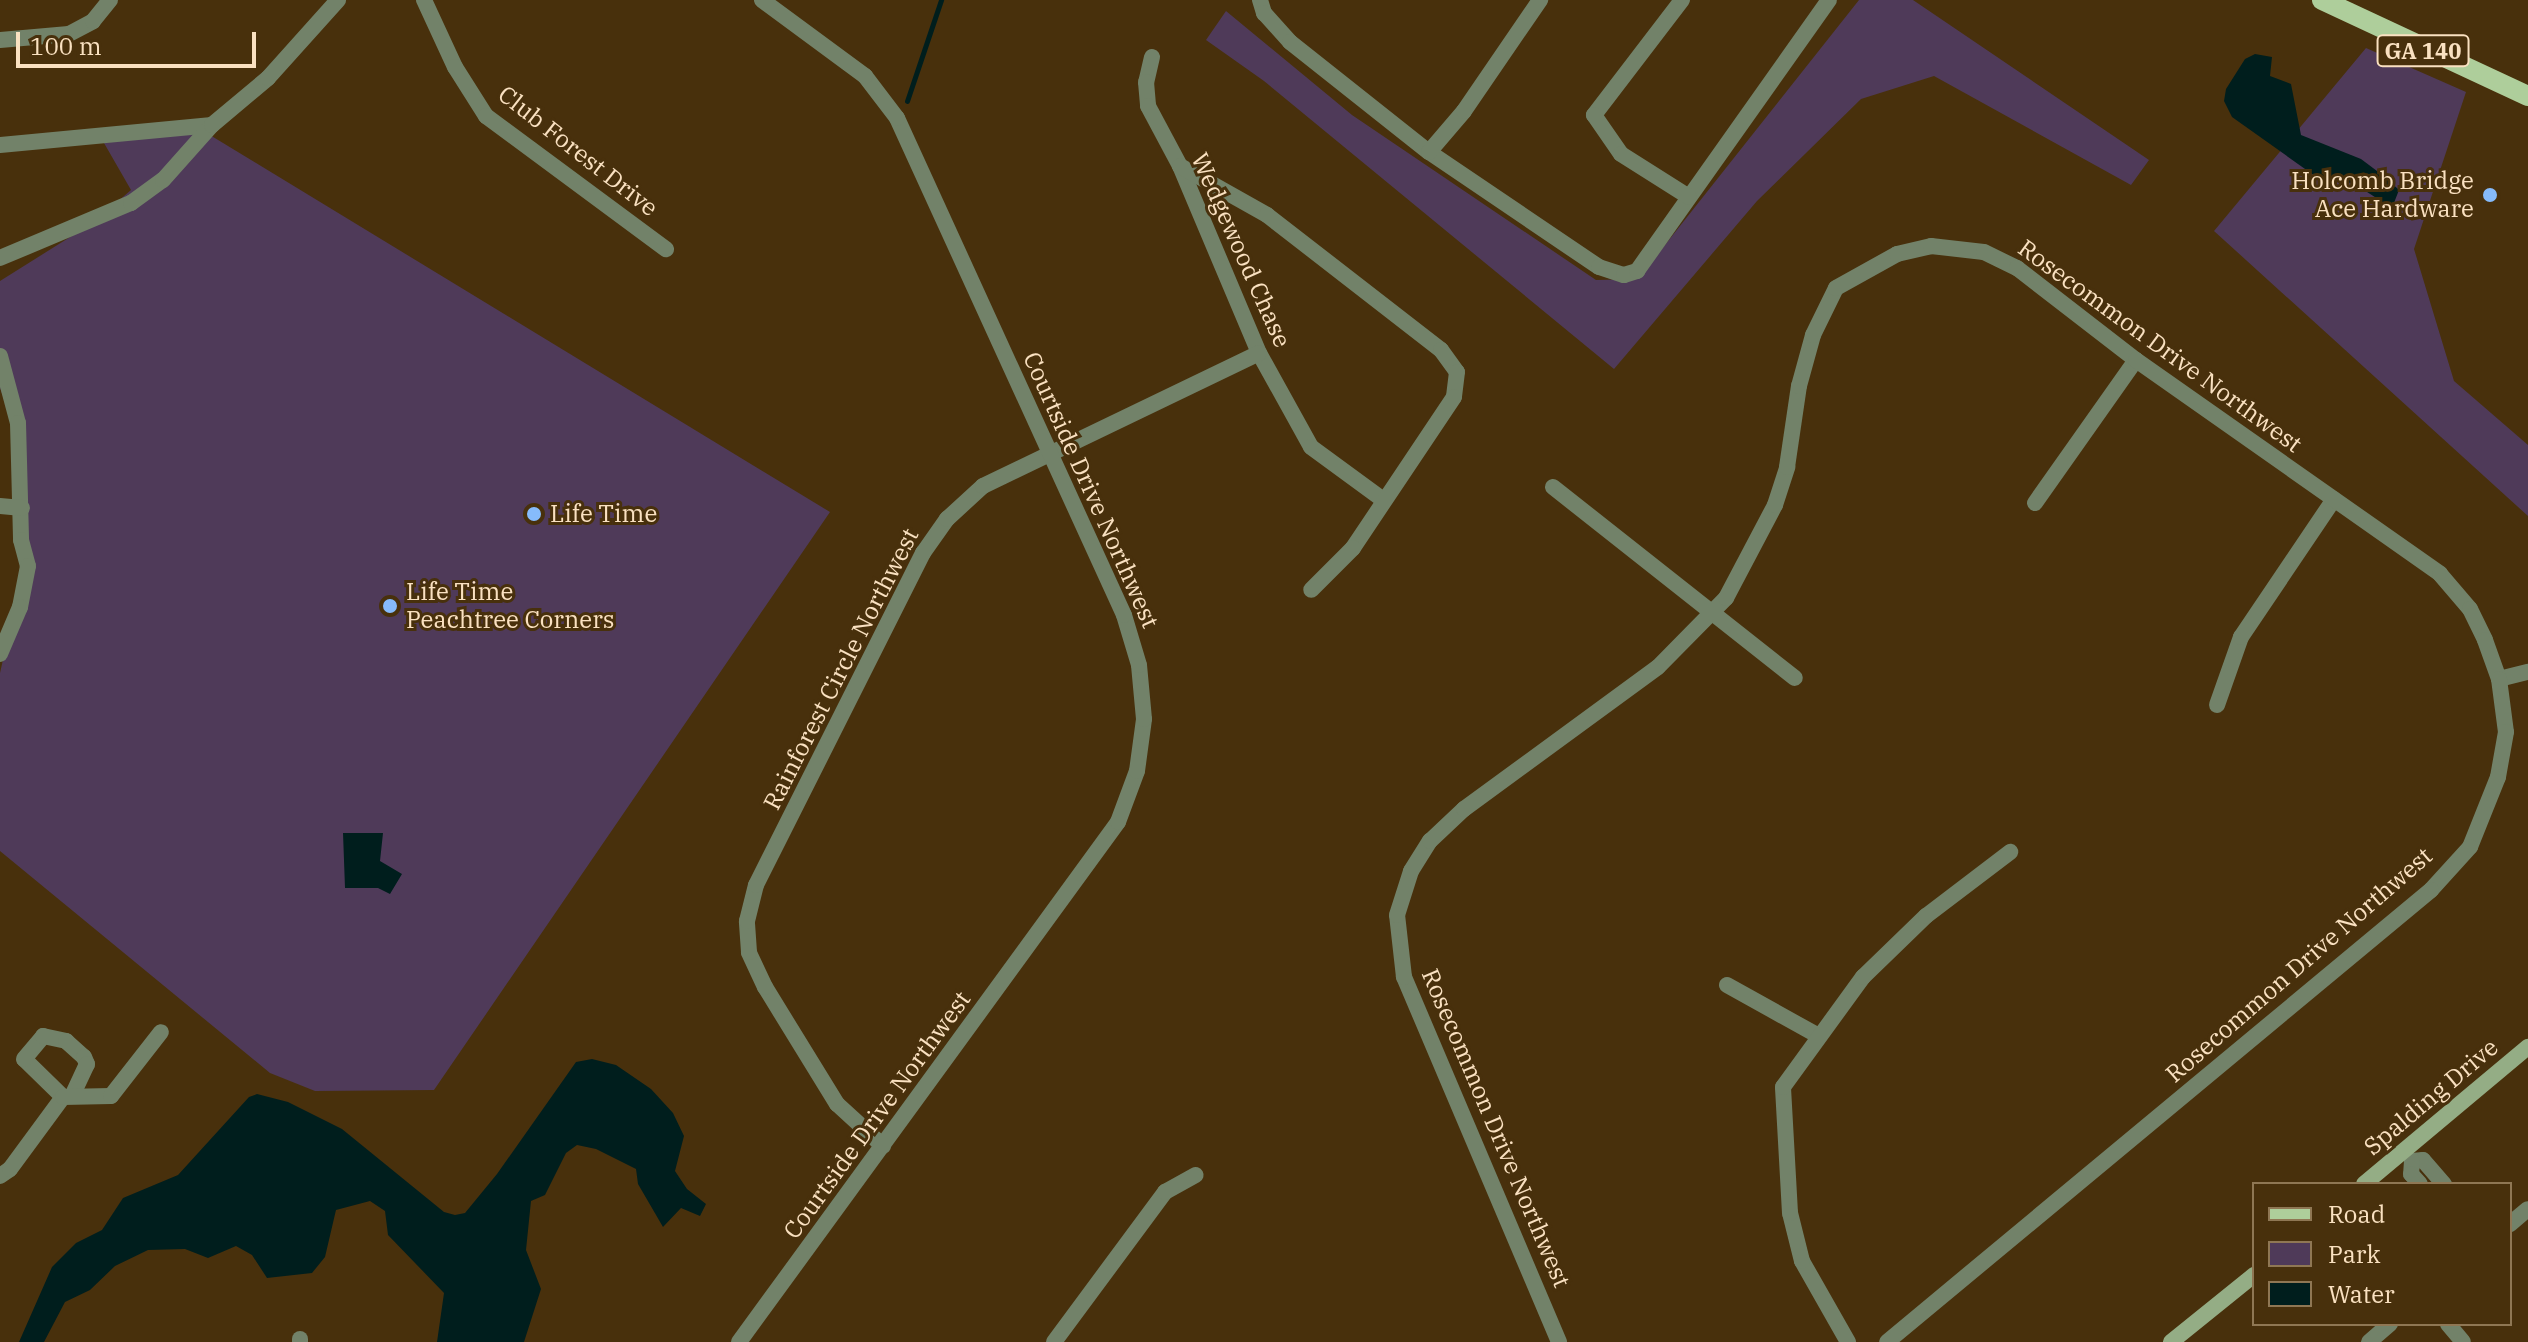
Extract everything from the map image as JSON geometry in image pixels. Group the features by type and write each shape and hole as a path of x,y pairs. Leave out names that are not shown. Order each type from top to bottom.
{"main road":[{"name":"GA 140","path":"2322,0 2528,96"},
{"name":"Spalding Drive","path":"2367,1182 2407,1156 2528,1047"},
{"path":"2171,1342 2252,1277"}],"street":[{"path":"0,40 69,34 93,21 110,0"},
{"path":"0,258 131,203 163,180 212,125 268,78 338,0"},
{"name":"Club Forest Drive","path":"424,0 455,67 486,116 666,249"},
{"path":"1260,0 1264,13 1290,42 1429,152 1599,267 1624,275 1637,271 1829,0"},
{"path":"1429,152 1464,111 1540,0"},
{"path":"1682,0 1594,115 1621,154 1689,197"},
{"name":"Courtside Drive Northwest","path":"739,1342 1118,822 1137,771 1144,719 1139,665 1124,615 897,118 865,76 771,3"},
{"name":"Wedgewood Chase","path":"1152,57 1146,82 1148,106 1180,166 1259,353 1311,447 1382,499"},
{"path":"0,145 212,125"},
{"path":"1180,166 1267,215 1441,350 1457,372 1454,397 1382,499 1353,548 1311,590"},
{"name":"Rosecommon Drive Northwest","path":"1559,1342 1404,977 1397,915 1411,871 1430,841 1509,774 1658,667 1713,610 1759,543 1775,505 1787,467 1799,386 1822,312 1836,288 1863,270 1931,246 1984,252 2017,268 2136,360 2440,574 2470,609 2499,679 2506,732 2489,805 2470,847 2431,890 1887,1342"},
{"name":"Rainforest Circle Northwest","path":"883,1146 837,1104 779,1010 749,952 747,921 756,885 923,553 947,519 983,486 1259,353"},
{"path":"0,356 18,423 28,566 20,607 0,654"},
{"path":"2035,503 2136,360"},
{"path":"1553,487 1713,610 1795,678"},
{"path":"2217,705 2241,637 2334,499"},
{"path":"0,506 22,508"},
{"path":"2499,679 2528,672"},
{"path":"1848,1342 1802,1261 1790,1213 1783,1087 1817,1035 1863,977 1926,916 2010,852"},
{"path":"1727,985 1817,1035"},
{"path":"0,1176 10,1169 68,1096 111,1096 161,1032"},
{"name":"Spalding Drive","path":"2418,1182 2411,1174 2407,1156 2423,1160 2442,1182"},
{"path":"1054,1342 1165,1192 1196,1175"},
{"path":"2512,1222 2528,1209"},
{"path":"2369,1342 2388,1326"},
{"path":"2450,1326 2463,1342"}],"green space":[{"path":"1859,0 1913,0 2149,160 2131,185 1934,76 1861,99 1757,201 1614,369 1264,81 1206,40 1226,11 1352,115 1596,280 1638,279"},
{"path":"2366,48 2466,92 2414,249 2454,381 2528,445 2528,516 2214,231"},
{"name":"Life Time Peachtree Corners","path":"200,129 830,512 434,1090 315,1091 270,1073 0,851 0,673 22,575 19,439 0,388 0,281 94,222 131,190 104,143"}],"water":[{"path":"2255,54 2272,57 2270,76 2291,84 2301,135 2361,159 2385,177 2399,190 2392,208 2353,183 2322,181 2232,117 2224,101 2226,89 2245,59"},
{"path":"343,833 383,833 380,861 402,874 390,894 378,888 345,888"},
{"path":"592,1059 616,1065 651,1089 673,1113 684,1136 675,1171 687,1189 706,1204 700,1216 681,1208 663,1227 638,1184 636,1169 596,1149 577,1145 566,1153 545,1195 531,1201 526,1250 541,1289 524,1342 437,1342 444,1293 388,1235 385,1211 370,1201 336,1210 325,1257 312,1273 267,1278 252,1255 236,1246 208,1258 185,1249 148,1250 115,1266 90,1290 65,1302 44,1342 19,1342 52,1267 76,1243 102,1230 123,1198 178,1175 249,1097 257,1094 288,1102 342,1129 444,1212 455,1215 465,1213 497,1174 576,1062"}],"waterway":[{"path":"907,101 941,0"}],"place":[{"name":"Holcomb Bridge Ace Hardware","path":"2490,195"},
{"name":"Life Time","path":"534,514"},
{"name":"Life Time Peachtree Corners","path":"390,606"}]}
